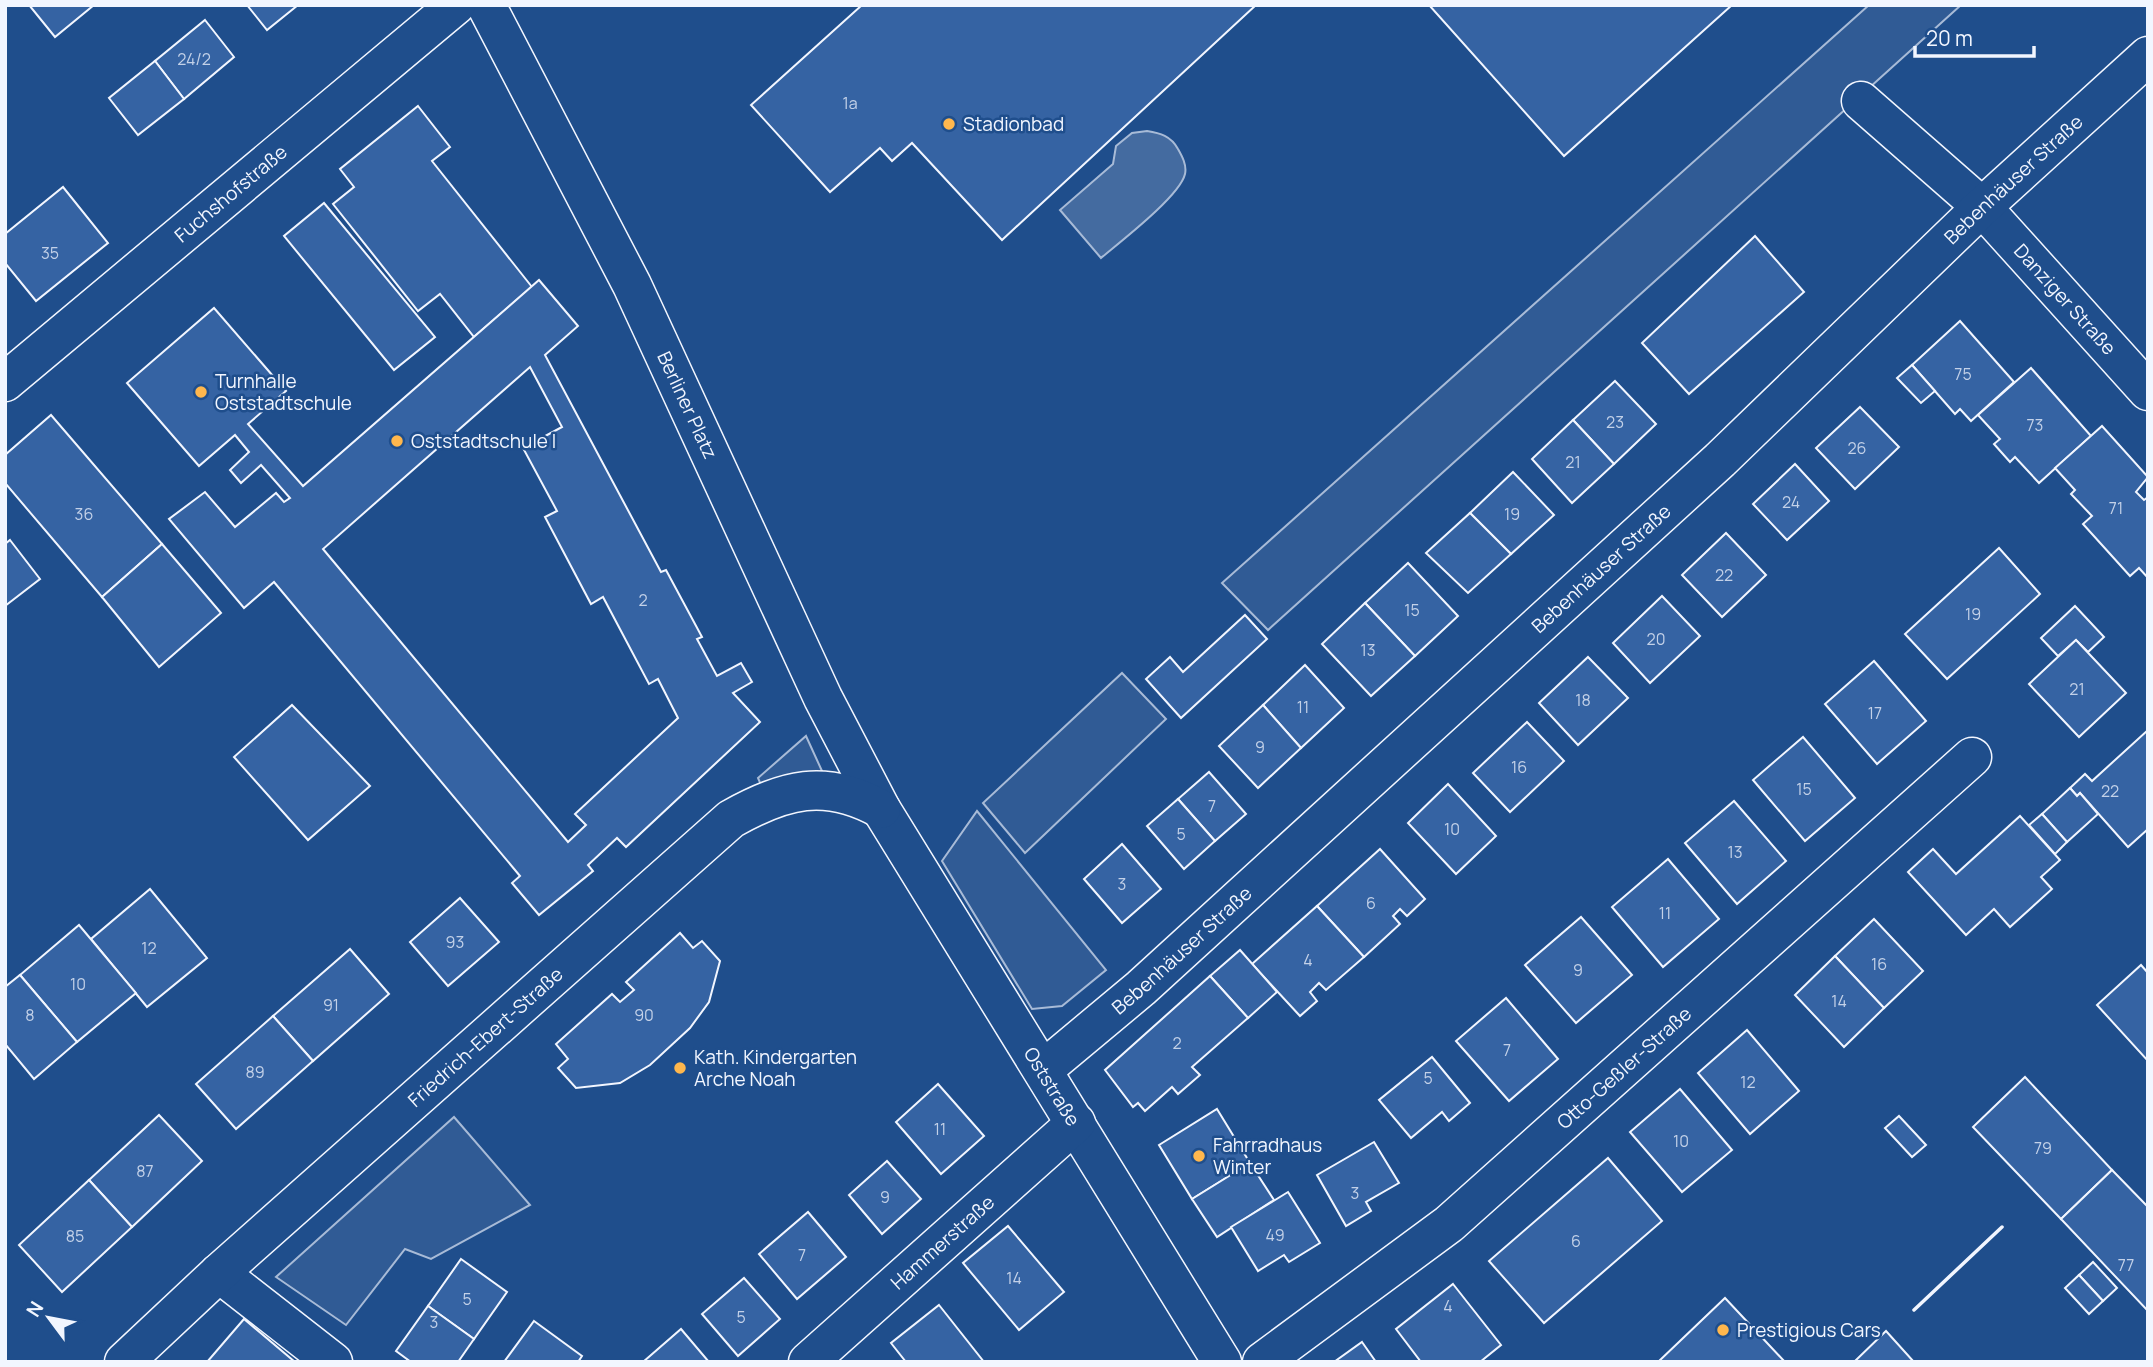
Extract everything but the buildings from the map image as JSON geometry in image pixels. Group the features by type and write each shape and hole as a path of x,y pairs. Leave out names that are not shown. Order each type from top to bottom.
{"street":[{"name":"Fuchshofstraße","path":"5,382 456,5"},
{"name":"Berliner Platz","path":"486,5 632,285 823,698 881,809"},
{"name":"Bebenhäuser Straße","path":"1044,1069 1141,988 1720,460 1982,207 2148,56"},
{"name":"Danziger Straße","path":"1861,101 1982,207 2148,391"},
{"name":"Otto-Geßler-Straße","path":"1262,1362 1449,1224 1972,757"},
{"name":"Friedrich-Ebert-Straße","path":"124,1362 219,1273 731,819 763,801 816,789 841,791 881,809"},
{"name":"Oststraße","path":"881,809 1044,1069 1222,1362"},
{"name":"Hammerstraße","path":"808,1362 1076,1123"},
{"path":"219,1273 333,1362"}],"shaded area":[{"path":"1869,5 1961,5 1268,630 1222,583"},
{"path":"1147,131 1161,134 1172,141 1184,161 1185,174 1181,183 1161,206 1101,258 1060,210 1113,164 1116,146 1132,133"},
{"path":"1122,673 1166,719 1025,853 983,803"},
{"path":"806,736 822,771 818,778 761,785 758,778"},
{"path":"977,811 1106,970 1062,1006 1032,1009 942,861"},
{"path":"454,1117 530,1205 431,1259 405,1249 346,1325 276,1277"}],"wall":[{"path":"1914,1310 2002,1227"}],"place":[{"name":"Stadionbad","path":"949,124"},
{"name":"Turnhalle Oststadtschule","path":"201,392"},
{"name":"Oststadtschule I","path":"397,441"},
{"name":"Kath. Kindergarten Arche Noah","path":"680,1068"},
{"name":"Fahrradhaus Winter","path":"1199,1156"},
{"name":"Prestigious Cars","path":"1723,1330"}]}
